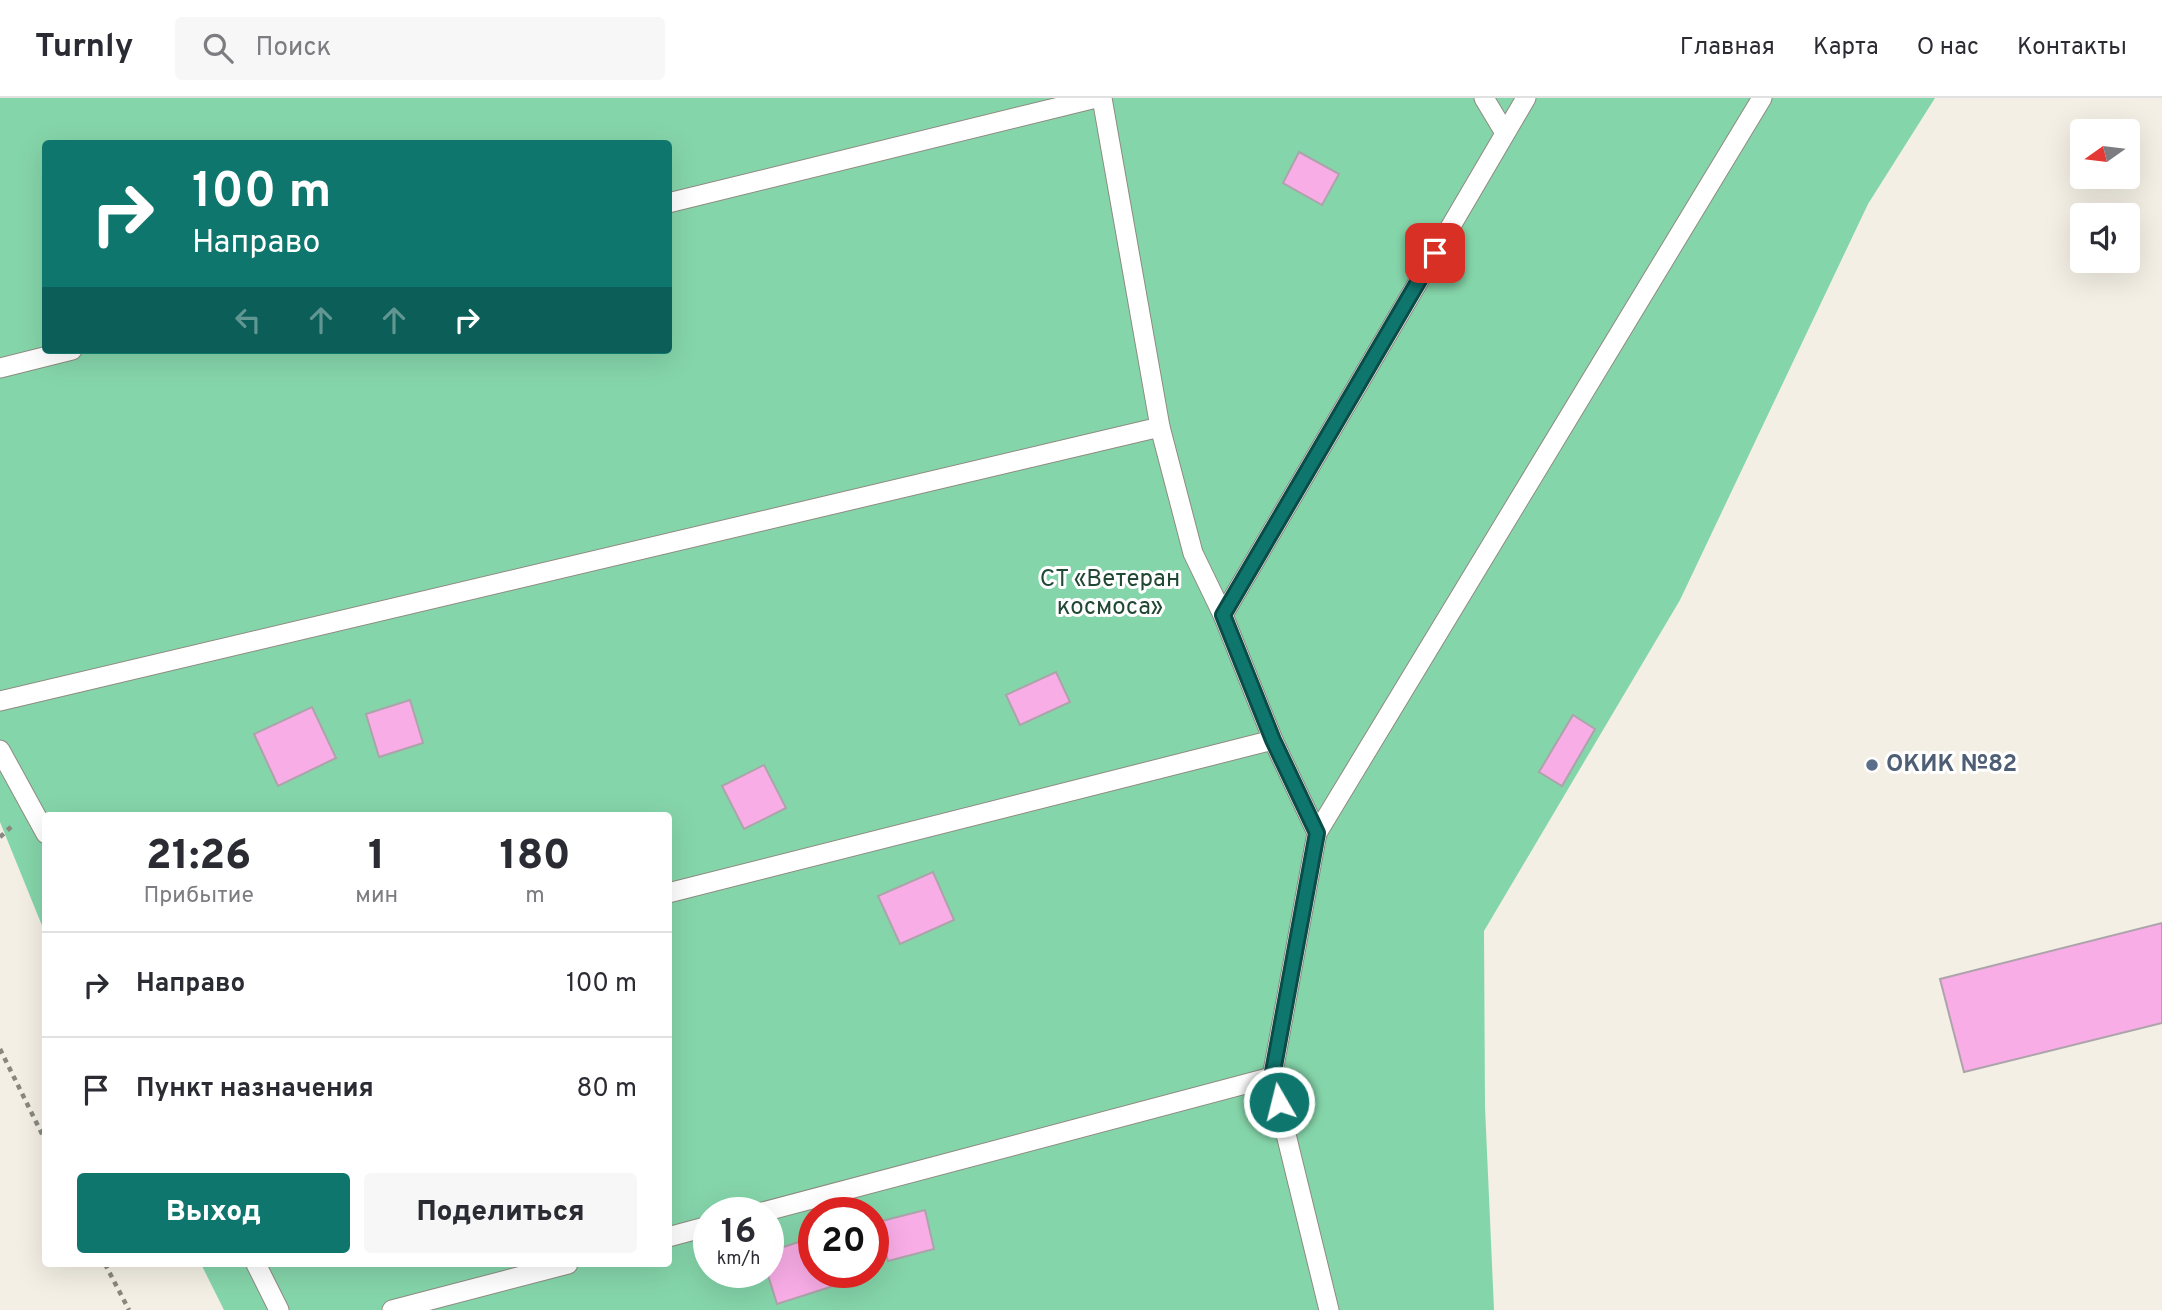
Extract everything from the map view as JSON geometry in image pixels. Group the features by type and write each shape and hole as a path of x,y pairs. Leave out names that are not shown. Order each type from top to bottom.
{"lane":[{"path":"672,202 1096,98"},
{"path":"1102,98 1160,427 1193,553 1223,615 1273,740 1317,833"},
{"path":"1484,98 1505,133"},
{"path":"1223,615 1526,98"},
{"path":"1329,1310 1272,1077 1317,833 1762,98"},
{"path":"0,368 56,354"},
{"path":"0,701 1160,427"},
{"path":"672,892 1273,740"},
{"path":"0,750 42,827"},
{"path":"784,1206 1272,1077"},
{"path":"672,1236 693,1230"},
{"path":"258,1267 279,1310"},
{"path":"392,1310 557,1267"}],"path":[{"path":"0,1049 42,1134"},
{"path":"107,1267 129,1310"}],"green space":[{"name":"СТ «Ветеран космоса»","path":"0,98 1935,98 1868,204 1680,600 1484,931 1485,1107 1494,1310 224,1310 202,1267 672,1267 672,812 42,812 42,926 0,822"}],"building":[{"path":"1299,152 1339,174 1322,205 1283,183"},
{"path":"1056,672 1070,702 1020,725 1006,695"},
{"path":"410,700 423,743 379,757 366,714"},
{"path":"312,707 336,758 278,786 254,734"},
{"path":"1573,715 1595,729 1562,786 1539,772"},
{"path":"764,765 786,808 744,829 722,786"},
{"path":"933,872 954,920 900,944 878,896"},
{"path":"2162,923 2162,1023 1964,1072 1940,979"},
{"path":"925,1210 934,1249 889,1261 889,1219"},
{"path":"798,1242 798,1288 827,1288 777,1304 772,1288 784,1288 784,1247"}],"place":[{"name":"ОКИК №82","path":"1872,765"}],"route":[{"path":"1279,1102 1272,1077 1317,833 1273,740 1223,615 1435,253"}]}
